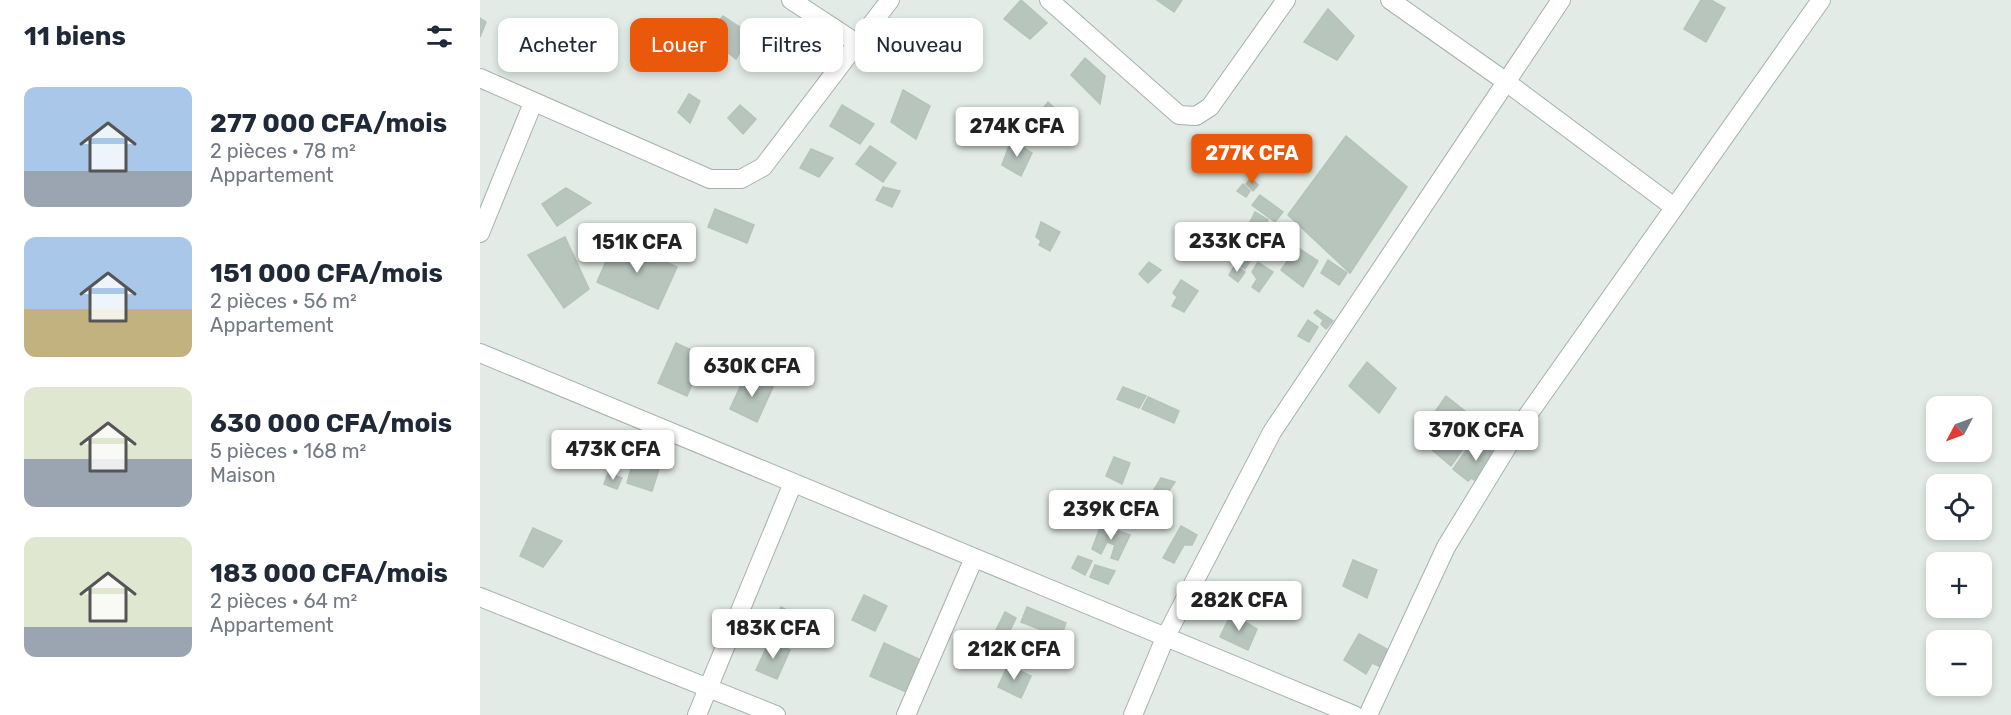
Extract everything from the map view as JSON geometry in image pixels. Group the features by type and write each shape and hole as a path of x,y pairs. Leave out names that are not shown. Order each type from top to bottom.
{"street":[{"path":"791,0 855,42"},
{"path":"877,18 890,0"},
{"path":"1049,0 1179,115 1196,116 1210,106 1286,0"},
{"path":"1390,0 1505,81 1674,207"},
{"path":"1133,715 1165,638 1272,432 1561,0"},
{"path":"1368,715 1446,547 1520,426 1821,0"},
{"path":"480,78 710,179 741,179 763,167 855,48"},
{"path":"480,233 533,102"},
{"path":"480,353 1354,715"},
{"path":"697,715 793,483"},
{"path":"906,715 974,558"},
{"path":"480,597 776,715"}],"building":[{"path":"1021,0 1047,23 1030,39 1004,19"},
{"path":"1157,0 1182,0 1174,12"},
{"path":"1701,0 1711,0 1725,8 1706,42 1684,29"},
{"path":"1328,9 1354,36 1337,60 1304,42"},
{"path":"480,18 486,22 480,37"},
{"path":"728,19 740,27 740,52 736,59 728,52"},
{"path":"1085,58 1105,76 1100,104 1071,75"},
{"path":"903,90 930,106 916,139 891,122"},
{"path":"689,94 700,101 690,123 678,112"},
{"path":"1048,102 1069,122 1053,138 1033,121"},
{"path":"740,105 756,119 743,134 728,118"},
{"path":"842,105 874,124 860,144 830,126"},
{"path":"1346,136 1407,187 1350,273 1288,215"},
{"path":"1011,140 1032,153 1021,176 1002,165"},
{"path":"870,146 896,163 883,182 856,164"},
{"path":"811,149 833,158 819,177 800,168"},
{"path":"1251,178 1258,185 1253,191 1246,184"},
{"path":"1243,184 1250,191 1246,197 1237,191"},
{"path":"883,187 900,191 892,207 876,200"},
{"path":"566,188 591,203 557,226 542,204"},
{"path":"1260,195 1283,212 1275,222 1252,205"},
{"path":"715,209 754,225 747,243 708,227"},
{"path":"1255,212 1268,220 1262,229 1250,222"},
{"path":"1041,222 1060,232 1050,251 1039,245 1041,241 1036,237"},
{"path":"565,237 589,289 564,308 528,255"},
{"path":"616,239 677,267 658,309 597,282"},
{"path":"1297,247 1318,261 1303,287 1281,270"},
{"path":"1239,251 1251,260 1245,269 1234,261"},
{"path":"1328,260 1347,273 1339,285 1321,273"},
{"path":"1149,262 1161,270 1148,283 1139,274"},
{"path":"1258,262 1273,272 1259,292 1252,287 1257,279 1252,272"},
{"path":"1235,265 1245,272 1238,282 1229,275"},
{"path":"1181,280 1198,291 1184,312 1172,306 1177,297 1173,293"},
{"path":"1317,310 1333,321 1326,329 1321,324 1323,320 1314,313"},
{"path":"1308,320 1318,327 1309,342 1298,336"},
{"path":"676,343 704,356 687,396 658,383"},
{"path":"1367,362 1396,388 1379,413 1349,386"},
{"path":"746,374 773,387 757,422 730,409"},
{"path":"1123,387 1146,396 1139,408 1117,399"},
{"path":"1446,396 1481,424 1451,466 1417,437"},
{"path":"1148,397 1179,411 1174,423 1142,409"},
{"path":"1475,437 1497,456 1481,484 1471,478 1468,481 1453,469"},
{"path":"638,444 664,453 652,491 627,483"},
{"path":"1114,457 1130,463 1122,484 1106,476"},
{"path":"608,473 622,478 617,489 604,484"},
{"path":"1161,478 1175,482 1157,509 1146,503"},
{"path":"1101,525 1130,535 1118,560 1111,558 1115,545 1107,542 1101,554 1092,549"},
{"path":"1181,526 1197,535 1192,545 1184,545 1174,563 1163,558"},
{"path":"533,528 562,541 543,567 520,556"},
{"path":"1078,556 1092,561 1085,575 1072,568"},
{"path":"1353,560 1377,570 1367,598 1343,586"},
{"path":"1095,565 1115,571 1108,584 1090,577"},
{"path":"864,595 887,606 875,631 852,620"},
{"path":"781,607 798,616 789,635 772,627"},
{"path":"1027,607 1066,623 1061,637 1021,622"},
{"path":"1005,612 1016,618 1006,639 994,634"},
{"path":"1231,614 1257,629 1248,650 1220,637"},
{"path":"1359,634 1387,649 1381,667 1372,663 1366,674 1344,660"},
{"path":"995,637 1007,643 1000,657 989,651"},
{"path":"770,640 790,650 777,679 756,670"},
{"path":"884,643 934,666 920,698 870,676"},
{"path":"1008,665 1031,676 1021,698 998,687"}]}
